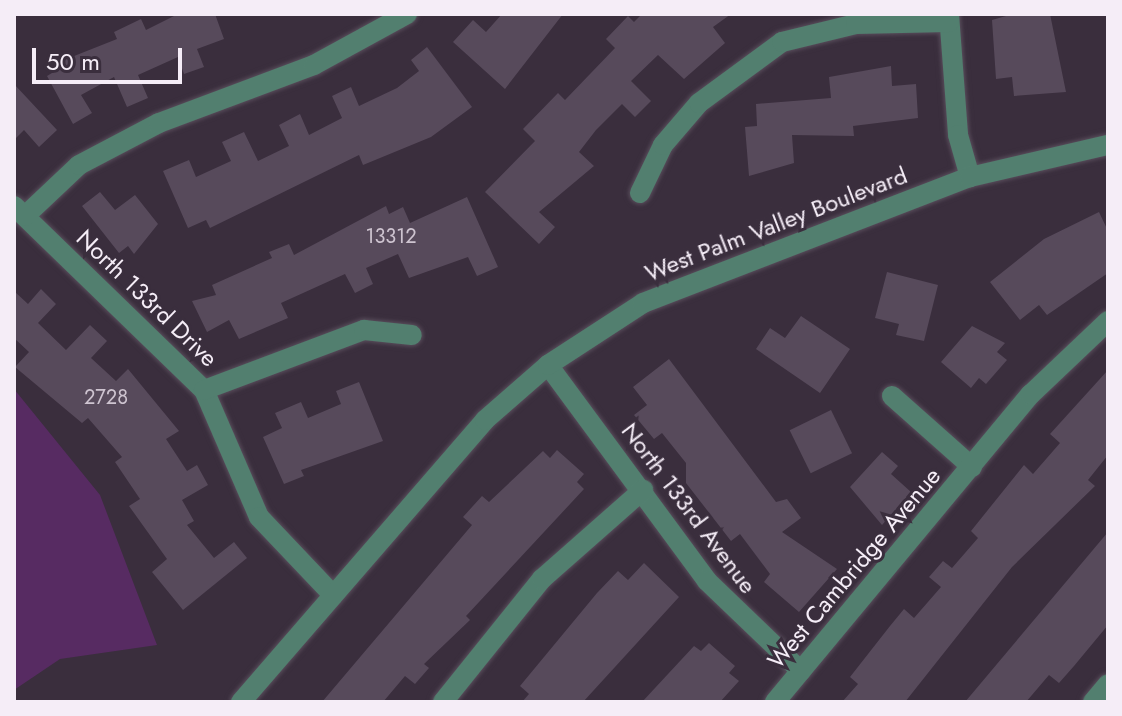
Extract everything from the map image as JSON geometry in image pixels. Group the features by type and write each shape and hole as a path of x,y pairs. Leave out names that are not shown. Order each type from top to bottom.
{"street":[{"path":"20,211 92,158 159,123 314,65 407,14"},
{"path":"640,193 663,145 699,103 782,42 845,25 949,18 958,135 970,177"},
{"name":"West Palm Valley Boulevard","path":"241,702 437,469 548,365 643,303 970,177 1108,145"},
{"name":"North 133rd Drive","path":"20,211 204,390 259,517 333,595"},
{"name":"West Cambridge Avenue","path":"775,702 1069,352 1106,322"},
{"path":"204,390 364,330 412,335"},
{"name":"North 133rd Avenue","path":"548,365 731,609 801,671"},
{"name":"West Cambridge Avenue","path":"892,396 972,467"},
{"path":"443,702 542,579 643,490"},
{"path":"1093,702 1108,684"}],"shaded area":[{"path":"14,389 100,495 157,645 60,659 14,690"}],"building":[{"path":"178,14 215,14 224,39 197,49 204,67 184,74 178,57 138,75 148,98 127,107 114,77 81,95 92,113 73,124 47,76 57,70 54,64 117,39 114,32 141,19 146,30"},
{"path":"502,14 563,14 505,89 453,42 473,20 486,32"},
{"path":"642,14 731,14 713,27 725,43 684,79 658,55 631,81 651,101 635,117 622,104 596,130 579,152 594,166 539,212 555,227 539,244 485,192 535,141 523,129 558,93 565,100 615,48 606,39 628,16 634,22"},
{"path":"1013,14 1050,14 1066,92 1014,96 1012,77 996,79 992,20"},
{"path":"427,47 472,107 431,137 363,165 359,155 210,228 206,220 188,228 163,171 189,160 196,177 231,161 222,142 244,132 258,161 289,146 279,125 300,114 309,135 342,118 332,96 351,87 359,106 397,88 419,71 411,60"},
{"path":"891,66 892,86 916,84 918,118 853,126 854,136 792,135 794,163 749,176 745,127 757,126 756,104 831,98 829,77"},
{"path":"14,84 57,130 39,147 24,130 14,140"},
{"path":"100,192 115,210 135,195 158,224 134,254 128,246 119,253 82,206"},
{"path":"467,197 498,267 477,276 468,257 409,278 398,254 366,268 373,284 355,293 345,274 281,303 288,318 239,339 229,320 207,332 192,301 216,295 212,285 272,258 269,252 289,244 294,255 386,206 389,214 403,207 410,223"},
{"path":"1099,212 1108,231 1108,273 1047,315 1039,305 1020,320 990,282 1044,239"},
{"path":"887,272 938,285 924,341 896,335 899,324 875,318"},
{"path":"41,289 56,304 38,323 66,350 90,325 107,341 91,358 116,381 128,369 179,431 166,439 187,471 197,465 208,485 182,500 194,521 187,525 214,558 234,542 247,558 183,610 152,572 167,559 129,506 140,499 115,462 122,457 88,418 82,423 15,367 29,352 14,338 14,291 28,304"},
{"path":"801,316 850,349 820,393 756,349 770,328 785,338"},
{"path":"972,326 1005,343 997,352 1007,360 986,384 979,378 971,388 941,362"},
{"path":"669,359 776,502 787,499 801,518 782,532 837,569 799,612 764,582 770,574 740,534 731,541 686,483 686,463 662,433 654,439 634,415 647,405 633,387"},
{"path":"1108,370 1108,455 1088,480 1095,486 1012,567 905,702 842,702 858,684 850,677 904,609 914,618 941,587 929,577 943,561 952,568 978,538 971,531 1024,465 1033,474 1060,443 1050,434"},
{"path":"359,382 383,441 301,470 304,476 284,484 263,437 282,428 275,413 301,402 308,418 341,404 336,391"},
{"path":"831,410 852,453 811,473 790,430"},
{"path":"557,450 584,474 577,482 584,489 466,616 470,620 424,664 429,668 415,684 405,676 383,702 322,702 472,525 463,517 482,496 489,502 543,451 550,458"},
{"path":"882,452 898,466 891,474 911,492 882,525 850,487"},
{"path":"1108,532 1108,625 1074,666 1059,683 1049,675 1026,702 965,702"},
{"path":"644,563 679,597 583,702 522,702 529,694 520,686 597,593 618,571 628,580"},
{"path":"709,643 735,666 729,673 739,681 720,702 642,702 694,646 701,651"}]}
